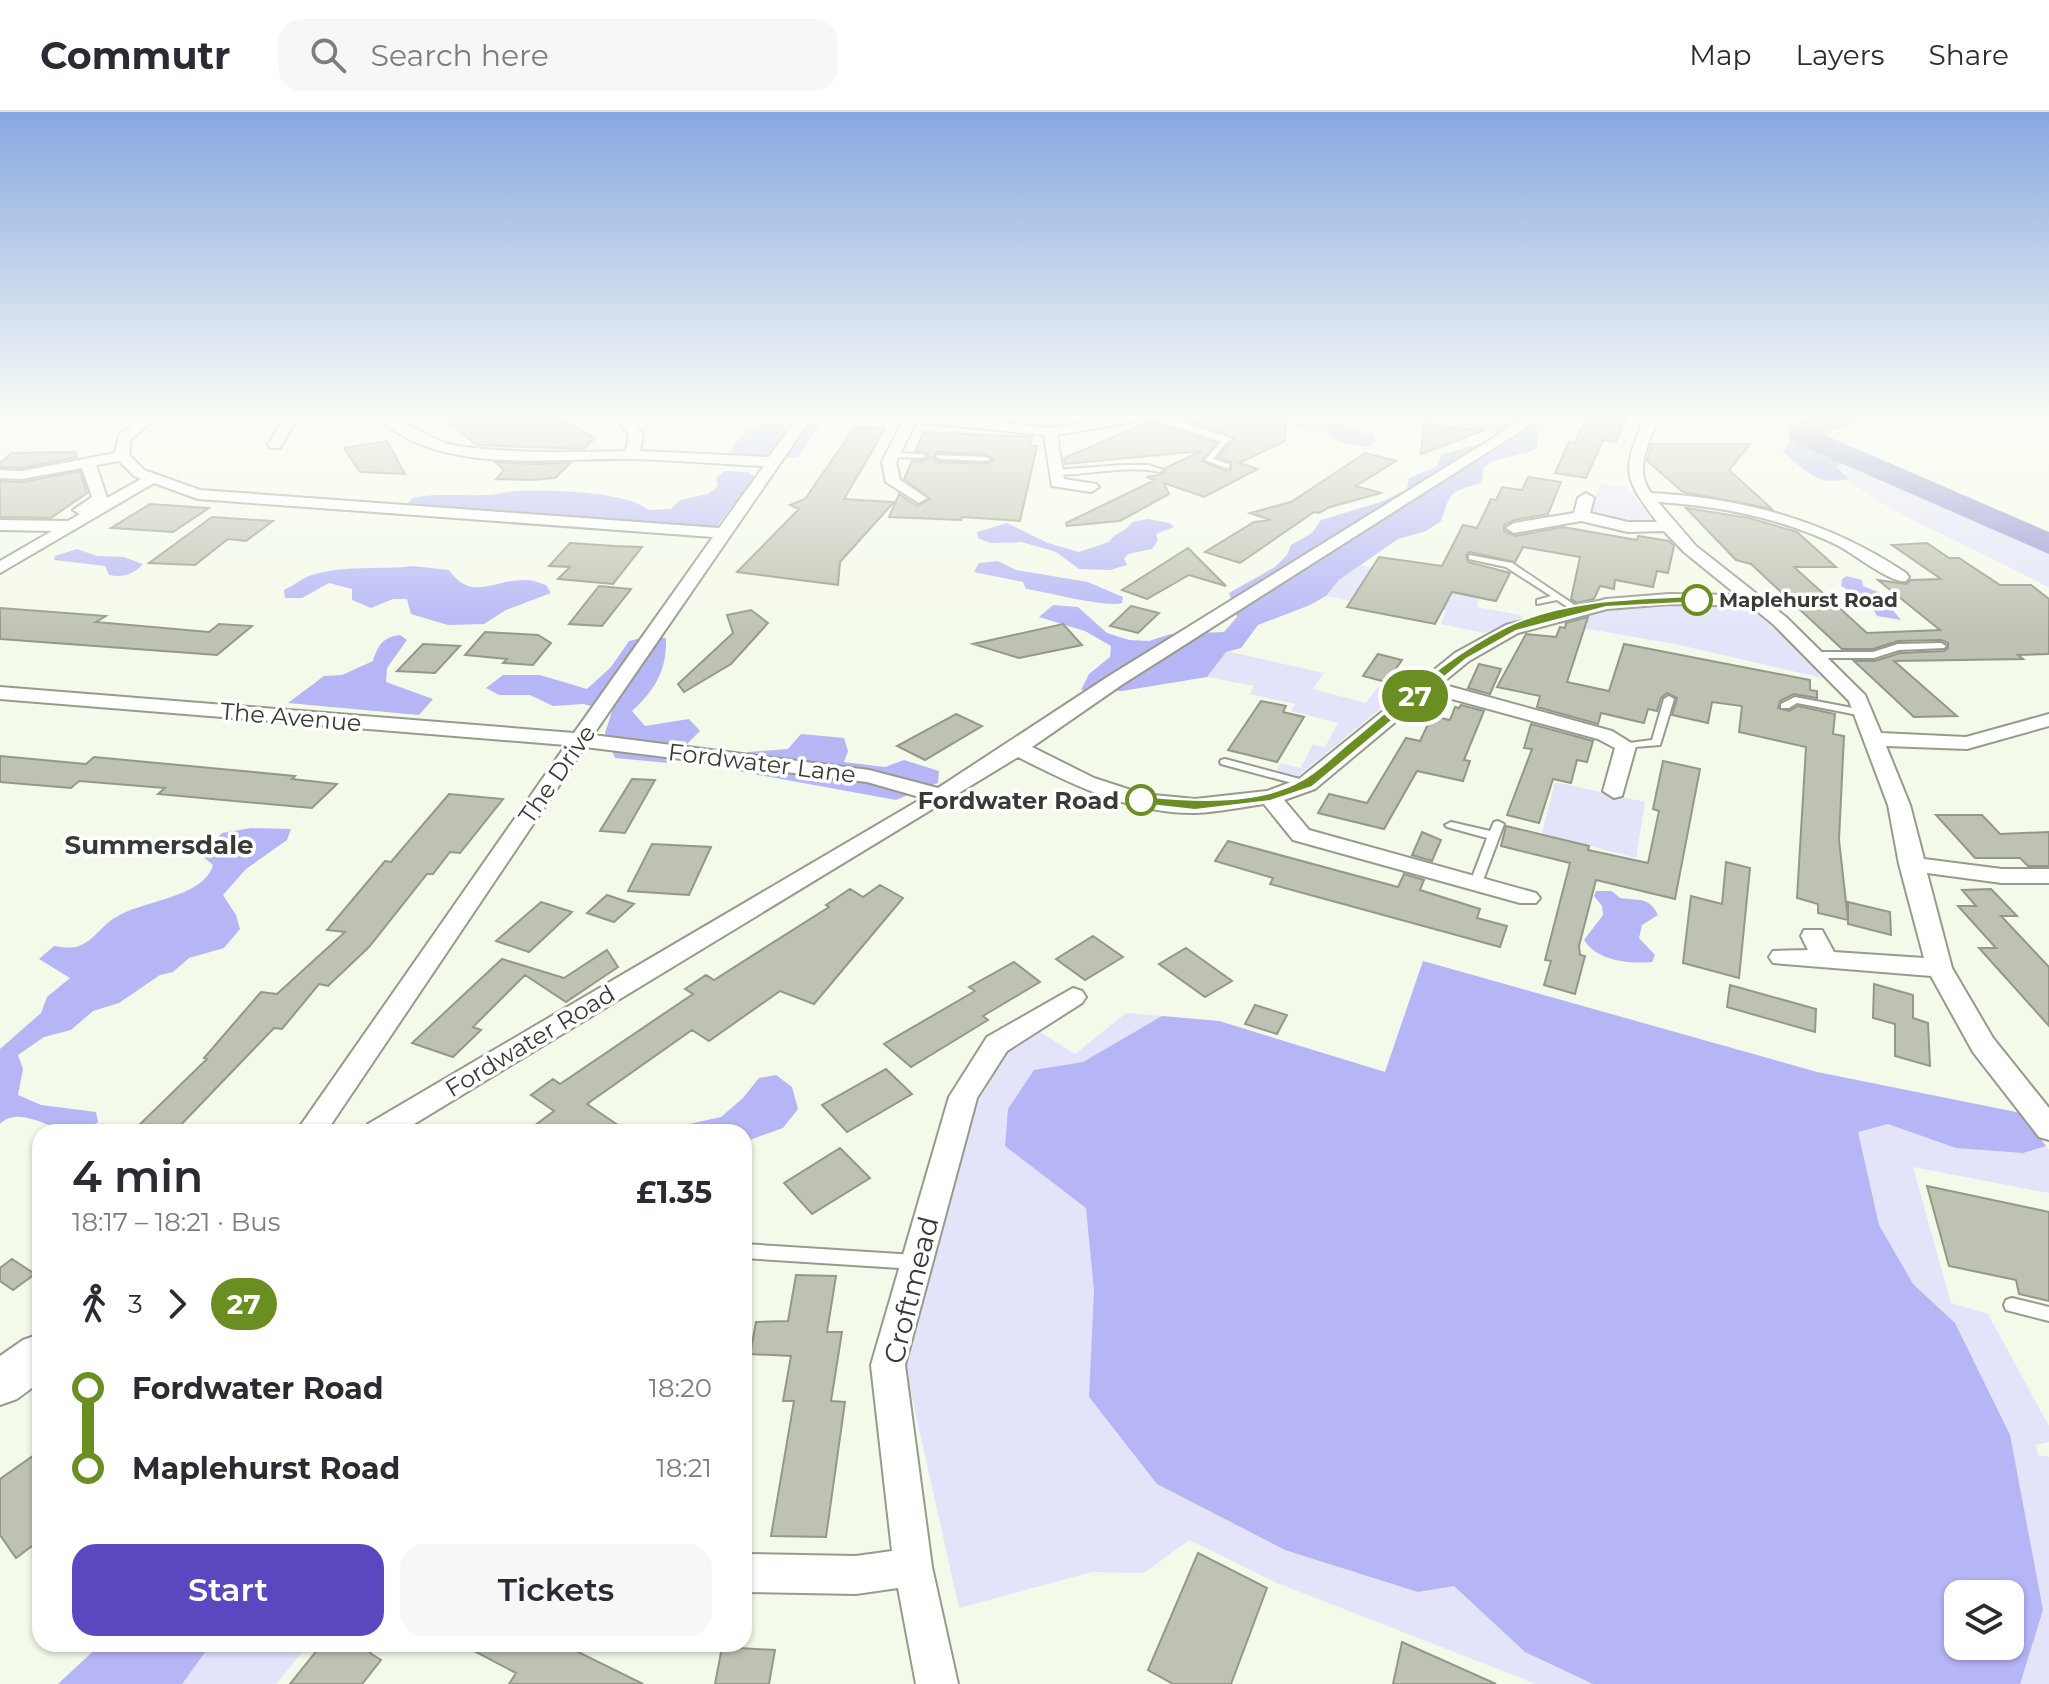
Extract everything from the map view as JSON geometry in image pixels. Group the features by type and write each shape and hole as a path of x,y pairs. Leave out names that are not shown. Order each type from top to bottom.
{"street":[{"path":"0,568 100,499 97,490"},
{"path":"0,525 63,526 130,490"},
{"path":"187,490 198,494 723,533"},
{"name":"The Drive","path":"316,1124 472,894 754,490"},
{"path":"904,490 919,498"},
{"name":"Fordwater Road","path":"391,1124 941,796 1116,680 1419,490"},
{"path":"1641,490 1690,549 1755,601 1858,699 1899,805 1911,864 1939,968 1983,1045 2049,1129"},
{"path":"1646,497 1688,498 1795,522 1847,543 1900,577"},
{"path":"1581,516 1586,498"},
{"path":"1514,528 1581,516 1628,527 1668,526"},
{"path":"1855,567 1885,566"},
{"path":"1017,748 1086,783 1141,800 1195,806 1270,797 1307,784 1462,657 1512,629 1606,604 1669,599 1755,601"},
{"path":"1428,686 1605,735 1626,746 1614,791"},
{"name":"The Avenue","path":"0,693 582,740"},
{"path":"1873,739 1967,743 2049,720"},
{"name":"Fordwater Lane","path":"582,740 869,776 941,796"},
{"path":"1270,797 1301,835 1528,898"},
{"path":"1911,864 2002,876 2049,876"},
{"path":"1813,936 1826,960"},
{"path":"1782,957 1939,968"},
{"name":"Croftmead","path":"937,1684 913,1567 888,1365 963,1097 997,1044 1073,997"},
{"path":"0,1383 32,1361"},
{"path":"752,1573 856,1575 913,1567"}],"lane":[{"path":"1472,557 1509,565 1578,610"},
{"path":"1540,602 1559,597"},
{"path":"1815,655 1874,655 1898,647 1941,646"},
{"path":"1626,746 1656,743 1669,699"},
{"path":"1785,706 1795,700 1863,713"},
{"path":"1225,762 1307,784"},
{"path":"1451,825 1496,830 1476,883"},
{"path":"752,1252 915,1262"},
{"path":"2012,1305 2049,1314"}],"shaded area":[{"path":"551,490 605,495 648,510 671,509 680,500 713,490 745,490 716,527 406,506 412,498 421,496"},
{"path":"1404,490 1460,490 1447,503 1441,521 1426,531 1398,539 1339,580 1326,596 1258,625 1241,648 1226,652 1207,677 1122,691 1081,690 1089,674 1110,657 1111,646 1085,631 1039,617 1053,605 1078,607 1107,633 1129,640 1149,641 1171,634 1224,632 1237,617 1229,593 1275,567 1287,555 1291,545 1312,533 1321,520 1381,502"},
{"path":"1598,490 1628,490 1647,512 1651,522 1619,522 1604,518 1591,509"},
{"path":"1863,490 1946,490 2049,535 2049,587 1893,510"},
{"path":"1921,490 1946,490 2049,535 2049,542"},
{"path":"1148,519 1170,523 1174,527 1156,534 1158,540 1152,549 1128,554 1124,559 1127,565 1110,570 1079,569 1056,552 1022,542 990,543 978,538 977,532 1007,523 1048,543 1079,552 1109,542 1132,522"},
{"path":"77,549 97,556 124,557 143,564 128,574 114,576 109,575 105,566 54,560 55,556"},
{"path":"998,561 1016,570 1088,582 1123,597 1122,603 1090,602 1026,589 1023,582 974,572 979,563"},
{"path":"1361,565 1479,599 1477,607 1525,616 1484,633 1441,624 1446,611 1373,597 1368,604 1326,596 1339,580"},
{"path":"413,566 449,570 457,580 475,587 529,580 546,585 551,593 506,610 484,624 448,625 411,614 407,599 393,599 371,608 352,600 352,589 329,583 302,598 285,598 284,590 308,576 324,572"},
{"path":"1847,576 1862,580 1863,586 1878,592 1901,620 1877,616 1870,603 1841,586 1842,579"},
{"path":"1677,604 1750,607 1802,654 1822,678 1675,644 1549,622 1617,609"},
{"path":"400,635 407,640 387,668 386,682 433,699 419,715 288,703 324,676 342,675 373,661 382,643"},
{"path":"645,637 666,638 666,649 658,679 632,711 645,726 689,719 700,731 668,763 615,758 605,733 612,711 583,704 553,706 530,695 499,695 486,688 503,675 540,675 587,689 611,667 629,641"},
{"path":"1226,651 1324,673 1313,689 1366,703 1378,686 1401,692 1298,776 1276,771 1281,763 1301,768 1312,745 1325,747 1338,723 1291,711 1295,704 1250,694 1254,686 1207,677"},
{"path":"801,734 844,738 848,751 844,762 885,767 904,760 939,771 938,783 896,800 737,771 748,752 788,749"},
{"path":"1555,782 1645,802 1636,858 1542,833"},
{"path":"251,828 291,829 287,840 246,869 223,895 236,915 240,929 224,948 189,958 173,972 160,975 119,1003 93,1011 71,1030 44,1037 18,1055 23,1069 18,1095 41,1105 96,1112 98,1122 46,1124 22,1117 0,1124 0,1049 41,1013 47,997 70,978 39,959 54,946 79,946 118,916 198,884 213,865 201,855 222,833"},
{"path":"1596,891 1612,891 1620,898 1642,900 1655,909 1658,915 1642,925 1639,938 1655,955 1652,962 1605,957 1584,940 1603,915 1602,906 1594,896"},
{"path":"1423,961 1817,1072 2021,1113 2049,1150 2049,1193 1913,1167 1951,1303 1988,1314 2049,1426 2049,1442 2036,1445 2038,1455 2049,1457 2049,1684 1536,1684 1277,1583 1189,1540 1144,1573 1092,1572 959,1608 905,1366 977,1104 1009,1049 1037,1030 1075,1054 1126,1013 1219,1021 1385,1072"},
{"path":"1423,961 1817,1072 2021,1113 2046,1146 2023,1153 1956,1148 1888,1124 1858,1132 1879,1225 1913,1284 1955,1323 2010,1435 2043,1610 2020,1684 1593,1684 1525,1652 1454,1586 1418,1592 1285,1550 1157,1484 1089,1397 1094,1291 1086,1208 1005,1146 1008,1109 1034,1070 1083,1062 1162,1016 1219,1021 1385,1072"},
{"path":"776,1075 792,1087 798,1109 783,1128 752,1139 752,1124 689,1124 721,1117 743,1098 759,1078"},
{"path":"92,1652 302,1652 276,1684 58,1684"},
{"path":"92,1652 205,1652 182,1684 58,1684"}],"building":[{"path":"0,490 86,490 87,493 51,518 0,517"},
{"path":"811,490 849,490 844,499 894,502 840,562 838,585 737,572 799,509 790,505 805,499"},
{"path":"919,490 1027,490 1020,521 889,517 899,494 917,506 930,499"},
{"path":"1134,490 1167,490 1169,494 1120,521 1067,526 1066,523"},
{"path":"1185,490 1217,490 1204,497"},
{"path":"1309,490 1381,493 1314,512 1240,563 1205,552 1254,522 1271,520 1250,513 1291,502"},
{"path":"1500,490 1558,490 1548,514 1514,520 1504,525 1504,531 1515,536 1563,527 1637,540 1638,536 1669,541 1674,546 1668,573 1657,571 1653,587 1615,580 1614,589 1600,586 1594,599 1577,603 1571,599 1580,557 1523,547 1515,562 1470,552 1466,555 1468,562 1510,573 1496,601 1452,592 1435,624 1347,607 1379,557 1442,566 1463,525 1477,528 1491,499 1496,500"},
{"path":"1681,490 1751,490 1772,509"},
{"path":"150,504 209,508 173,532 111,528"},
{"path":"1686,508 1749,518 1797,532 1836,567 1794,567 1867,633 1940,630 1878,580 1906,584 1911,580 1941,579 1892,545 1927,543 1949,558 1959,558 2000,585 2031,585 2049,599 2049,654 2018,655 2023,659 1894,661 1957,716 1914,717 1854,661 1875,661 1900,653 1944,651 1948,643 1941,640 1898,641 1873,649 1842,649 1751,564 1736,560"},
{"path":"212,517 273,521 246,541 228,539 195,565 149,563"},
{"path":"570,543 642,547 613,584 558,579 570,567 549,566"},
{"path":"1188,548 1226,586 1189,575 1147,599 1122,590"},
{"path":"599,586 631,589 602,626 569,624"},
{"path":"1131,606 1159,613 1138,633 1110,626"},
{"path":"0,608 106,616 96,622 209,632 219,624 252,626 217,655 0,639"},
{"path":"751,610 768,623 731,664 684,692 678,684 733,633 727,615"},
{"path":"1588,617 1567,682 1609,691 1624,644 1810,680 1810,690 1817,691 1817,698 1794,694 1780,701 1778,708 1789,711 1798,706 1835,714 1833,734 1844,736 1839,840 1848,920 1818,913 1818,904 1797,898 1806,747 1739,732 1742,706 1712,702 1708,723 1672,715 1677,698 1667,693 1661,698 1657,711 1648,709 1644,723 1601,713 1598,724 1537,707 1540,696 1497,687 1526,634 1556,637 1560,627 1565,628 1566,623"},
{"path":"1063,624 1082,645 1019,658 973,644"},
{"path":"485,632 538,635 551,643 533,665 465,655"},
{"path":"423,644 460,646 435,673 397,671"},
{"path":"1378,654 1402,660 1386,682 1363,676"},
{"path":"1479,664 1501,669 1490,694 1468,688"},
{"path":"1261,701 1286,706 1283,712 1304,717 1277,762 1228,750"},
{"path":"1461,705 1484,711 1464,760 1470,761 1463,781 1417,771 1384,829 1318,813 1329,794 1367,803 1406,738 1420,741 1432,716 1450,720 1455,707"},
{"path":"956,714 982,726 925,760 897,746"},
{"path":"1531,724 1593,741 1587,762 1577,760 1571,783 1553,779 1539,823 1507,815 1532,749 1524,748"},
{"path":"0,756 86,764 94,757 295,776 292,779 337,784 312,808 158,794 165,788 79,781 71,788 0,782"},
{"path":"1663,761 1700,769 1675,899 1596,880 1579,946 1580,955 1585,956 1575,994 1544,985 1551,961 1545,960 1570,863 1501,846 1506,826 1589,846 1588,850 1648,863 1659,811 1653,809"},
{"path":"632,779 655,780 625,833 600,831"},
{"path":"449,794 503,799 460,853 450,852 433,874 427,874 369,947 328,986 319,984 282,1029 274,1028 182,1124 140,1124 207,1059 204,1058 261,992 277,994 345,932 327,930 385,861 391,862"},
{"path":"1936,815 1982,815 2000,834 2049,832 2049,866 2028,866 2020,858 1975,858"},
{"path":"1422,832 1441,840 1432,861 1412,855"},
{"path":"1228,841 1398,887 1404,874 1424,880 1420,890 1480,909 1477,918 1507,926 1500,947 1270,884 1273,878 1215,861"},
{"path":"652,844 711,847 689,895 628,891"},
{"path":"1726,862 1750,868 1739,978 1683,963 1691,896 1722,904"},
{"path":"880,885 903,898 814,1004 780,991 709,1041 692,1030 587,1104 616,1124 537,1124 554,1111 531,1095 553,1079 560,1084 693,994 685,989 706,975 714,980 829,907 826,905 850,889 863,897"},
{"path":"1991,889 2017,916 2001,916 2049,967 2049,1026 1979,948 1996,948 1958,906 1976,906 1962,890"},
{"path":"607,895 634,904 614,922 587,913"},
{"path":"541,902 572,912 529,952 496,941"},
{"path":"1848,902 1890,912 1891,935 1848,924"},
{"path":"1093,936 1123,957 1085,980 1056,959"},
{"path":"1186,948 1232,981 1205,997 1159,964"},
{"path":"607,950 618,967 566,1002 525,975 473,1027 481,1030 453,1057 412,1043 502,959 564,978"},
{"path":"1014,962 1040,982 983,1016 988,1020 911,1067 884,1044 975,991 969,987"},
{"path":"1874,984 1913,995 1913,1018 1928,1023 1930,1066 1895,1056 1895,1024 1873,1018"},
{"path":"1730,985 1816,1009 1815,1032 1727,1007"},
{"path":"1255,1005 1287,1015 1277,1034 1245,1024"},
{"path":"886,1069 912,1094 847,1132 822,1105"},
{"path":"840,1148 870,1178 812,1214 784,1183"},
{"path":"1927,1186 2049,1212 2049,1301 2019,1294 2016,1280 1949,1266"},
{"path":"12,1259 32,1272 32,1276 13,1290 0,1281 0,1268"},
{"path":"796,1275 836,1276 827,1332 842,1332 831,1401 845,1402 826,1537 771,1536 794,1401 783,1401 791,1356 752,1354 752,1343 756,1322 788,1321"},
{"path":"32,1457 32,1546 16,1558 0,1535 0,1479"},
{"path":"1198,1553 1267,1588 1231,1684 1173,1684 1148,1670"},
{"path":"1402,1642 1496,1684 1393,1684"},
{"path":"775,1650 769,1684 715,1684 721,1652"},
{"path":"316,1652 371,1652 381,1660 362,1684 290,1684"},
{"path":"476,1652 578,1652 643,1684 509,1684 516,1673"}],"waterway":[{"path":"1927,490 2049,544"}],"bus line":[{"name":"27","path":"1141,800 1195,806 1270,797 1307,784 1462,657 1512,629 1606,604 1697,600"}],"place":[{"name":"Maplehurst Road","path":"1697,600"},
{"name":"Fordwater Road","path":"1141,800"}],"district":[{"name":"Summersdale","path":"159,845"}]}
